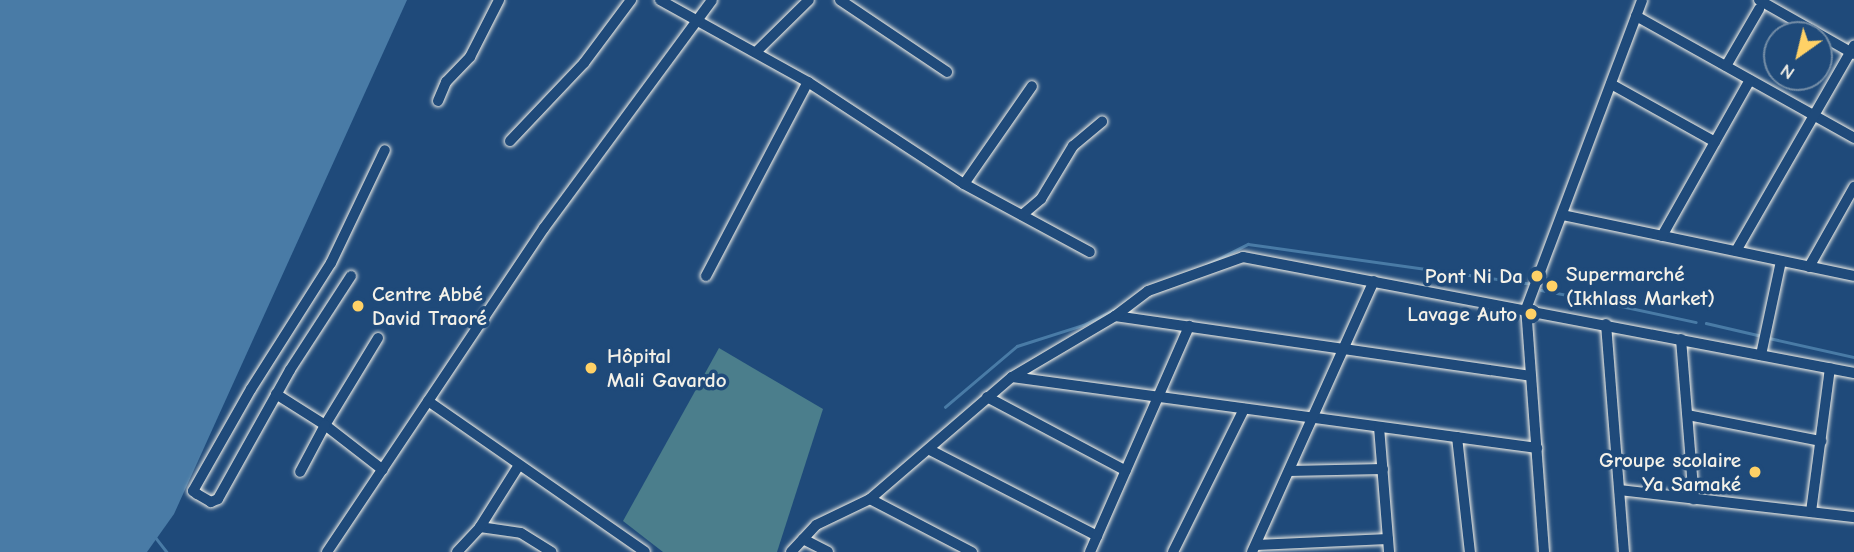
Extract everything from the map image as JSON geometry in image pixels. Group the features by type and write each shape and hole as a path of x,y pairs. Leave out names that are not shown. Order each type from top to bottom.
{"street":[{"path":"438,101 446,82 470,57 499,0"},
{"path":"510,141 584,63 631,0"},
{"path":"660,0 694,22 756,52 808,82 964,184 1090,252"},
{"path":"327,552 544,228 712,0"},
{"path":"756,52 808,0"},
{"path":"840,0 947,72"},
{"path":"1545,552 1526,309 1642,0"},
{"path":"1726,66 1759,5 1853,51 1736,251"},
{"path":"1636,16 1854,138"},
{"path":"1662,236 1750,80"},
{"path":"706,276 808,82"},
{"path":"1611,84 1715,142"},
{"path":"964,184 1032,86"},
{"path":"1022,215 1041,199 1073,146 1102,122"},
{"path":"351,276 276,394 218,499 211,502 193,491 331,263 385,150"},
{"path":"1809,267 1854,187"},
{"path":"1562,215 1854,276"},
{"path":"791,552 816,525 870,499 1012,377 1115,316 1148,290 1243,257 1854,373"},
{"path":"1761,355 1781,261"},
{"path":"1374,281 1254,548 1388,539"},
{"path":"1115,316 1531,376"},
{"path":"1606,324 1625,552"},
{"path":"1090,552 1189,326"},
{"path":"300,472 378,338"},
{"path":"1681,339 1694,499"},
{"path":"1811,512 1830,368"},
{"path":"1012,377 1537,449"},
{"path":"276,394 325,425 383,470"},
{"path":"987,397 1126,471"},
{"path":"428,401 645,552"},
{"path":"1173,552 1244,408"},
{"path":"1688,415 1821,440"},
{"path":"1379,427 1389,552"},
{"path":"1457,438 1470,552"},
{"path":"930,450 1097,536"},
{"path":"457,552 480,527 519,466"},
{"path":"1289,471 1383,468"},
{"path":"1620,490 1854,517"},
{"path":"870,499 972,552"},
{"path":"480,527 520,533 552,552"},
{"path":"803,539 828,552"}],"green space":[{"path":"719,348 823,409 777,552 663,552 623,521"}],"water":[{"path":"0,0 407,0 174,514 147,552 0,552"}],"waterway":[{"path":"1206,265 1248,244 1527,283"},
{"path":"1541,290 1583,298"},
{"path":"1593,300 1696,322"},
{"path":"945,407 1017,346 1083,325 1118,308"},
{"path":"1706,323 1762,336"},
{"path":"1769,338 1854,357"},
{"path":"156,538 167,552"}],"place":[{"name":"Pont Ni Da","path":"1537,276"},
{"name":"Supermarché (Ikhlass Market)","path":"1552,286"},
{"name":"Centre Abbé David Traoré","path":"358,306"},
{"name":"Lavage Auto","path":"1531,314"},
{"name":"Hôpital Mali Gavardo","path":"591,368"},
{"name":"Groupe scolaire Ya Samaké","path":"1755,472"}]}
